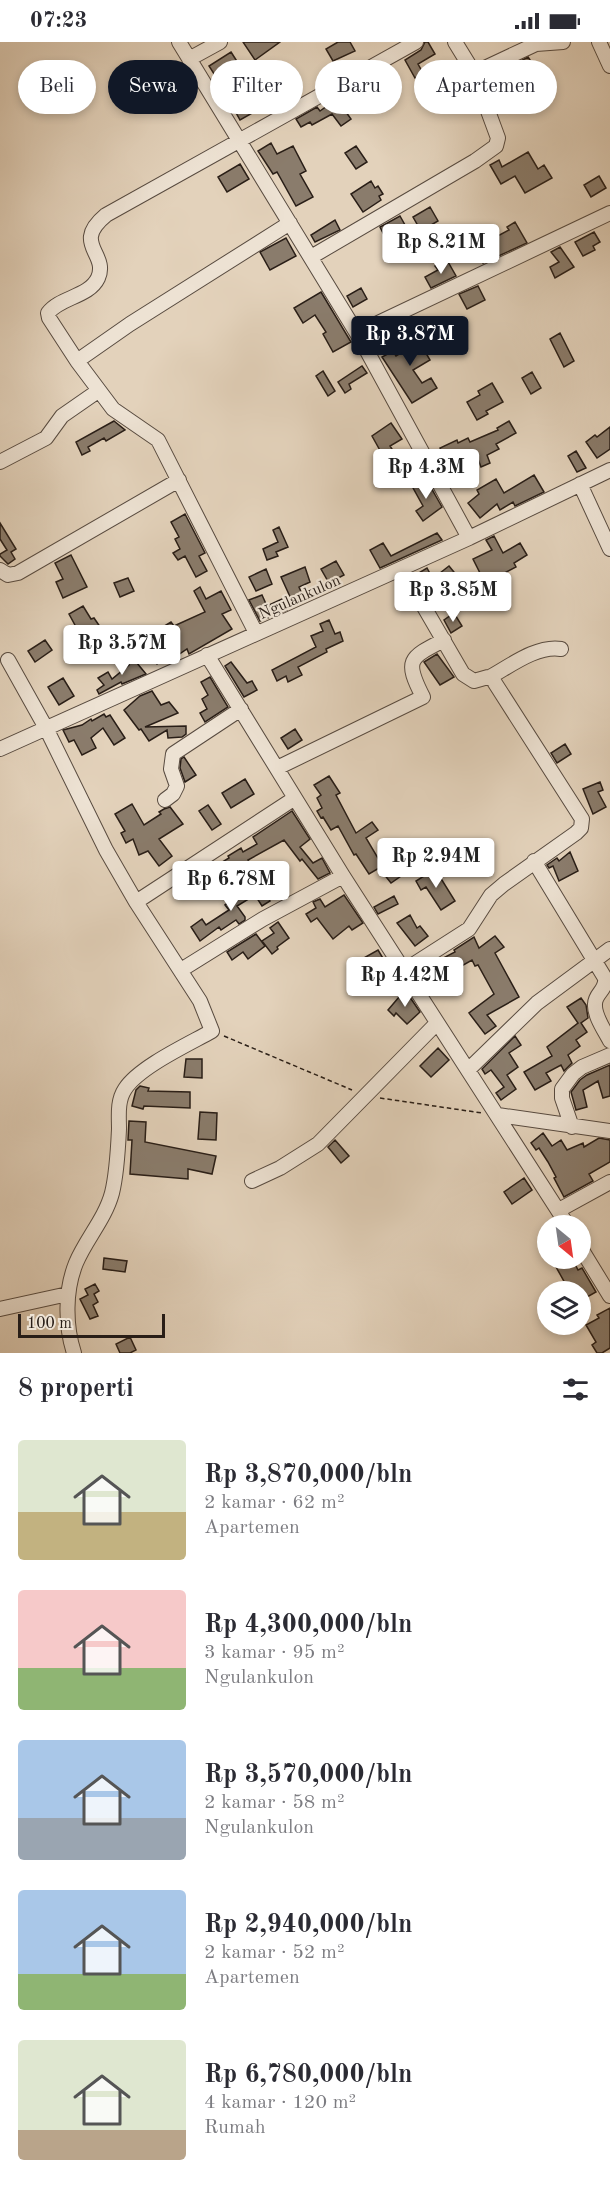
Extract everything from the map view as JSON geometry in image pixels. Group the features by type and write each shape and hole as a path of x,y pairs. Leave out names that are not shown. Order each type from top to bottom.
{"street":[{"path":"179,42 357,333 469,538"},
{"path":"189,59 220,42"},
{"path":"256,633 159,440 114,409 98,391 49,318 48,313 55,306 96,282 99,266 90,235 93,226 106,215 417,42"},
{"path":"455,42 466,60"},
{"path":"502,60 536,44 563,42"},
{"path":"599,42 610,66"},
{"path":"311,257 476,161 496,146 498,138 489,114"},
{"path":"357,333 610,213"},
{"path":"77,361 130,324 290,223"},
{"path":"0,462 46,438 62,416 98,391"},
{"name":"Ngulankulon","path":"0,749 469,538 610,470"},
{"path":"0,570 9,575 18,573 178,480"},
{"path":"580,484 610,549"},
{"path":"402,568 465,676 474,681 490,677 536,653 553,648 561,649"},
{"path":"277,768 423,697 411,666 413,660 418,653 444,640"},
{"path":"207,655 343,876 562,1215"},
{"path":"8,660 46,728 106,850 136,902 200,1001 212,1030 138,1075 124,1090 119,1105 117,1159 112,1194 99,1224 76,1263 68,1294 69,1339 74,1353"},
{"path":"405,970 469,929 491,895 581,828 582,819 490,677"},
{"path":"165,800 173,794 177,786 171,769 173,754 241,709"},
{"path":"136,902 295,798"},
{"path":"534,861 606,982 595,1006 610,1041"},
{"path":"181,970 263,920 343,876"},
{"path":"468,1070 537,1003 610,949"},
{"path":"252,1181 280,1168 318,1144 437,1023"},
{"path":"572,1127 562,1098 562,1089 573,1074 582,1067 610,1055"},
{"path":"498,1115 610,1131"},
{"path":"559,1210 610,1182"},
{"path":"591,1264 610,1296"},
{"path":"0,1309 68,1294"}],"path":[{"path":"212,1030 364,1095 498,1115"}],"building":[{"path":"243,42 280,42 255,60"},
{"path":"338,42 350,42 355,51 332,60 326,49"},
{"path":"425,42 428,42 435,54 425,60 414,60 414,76 405,60 421,50"},
{"path":"231,52 236,60 218,60"},
{"path":"315,108 315,114 332,114 312,125 310,122 301,127 296,119"},
{"path":"237,114 251,114 240,120"},
{"path":"332,114 347,114 351,119 341,126"},
{"path":"271,143 277,154 293,146 306,171 300,174 313,197 296,206 277,172 273,174 258,151"},
{"path":"356,146 367,162 356,169 345,153"},
{"path":"528,152 538,169 544,165 552,178 525,193 515,176 501,184 490,165 499,160 502,167"},
{"path":"240,164 249,179 227,192 218,177"},
{"path":"599,176 606,188 591,197 584,185"},
{"path":"371,181 375,188 378,186 383,194 379,196 381,200 363,212 351,194"},
{"path":"430,207 438,221 421,231 413,217"},
{"path":"400,216 405,225 385,237 380,227"},
{"path":"335,220 340,230 315,242 311,235"},
{"path":"515,222 527,243 483,263 477,252 471,256 466,248 481,239 483,244 509,230 507,227"},
{"path":"594,232 600,242 593,246 595,250 583,256 575,242"},
{"path":"286,238 296,256 270,270 260,252"},
{"path":"560,247 574,267 555,278 550,267 559,262 551,252"},
{"path":"447,260 456,276 431,288 425,277 438,270 435,266"},
{"path":"478,286 485,300 467,309 459,294"},
{"path":"361,288 367,299 353,307 347,296"},
{"path":"321,292 351,342 333,352 323,334 326,332 315,315 303,323 294,308"},
{"path":"409,324 430,360 413,370 422,383 431,378 437,388 412,403 382,357 393,351 396,356 411,347 401,330"},
{"path":"560,333 574,361 564,367 550,339"},
{"path":"362,366 367,373 349,384 351,389 345,393 338,382"},
{"path":"323,371 335,391 328,396 316,376"},
{"path":"532,372 541,388 531,394 522,378"},
{"path":"492,383 503,402 486,411 488,414 477,420 467,402 480,395 478,391"},
{"path":"114,421 125,430 106,441 104,438 88,447 90,451 82,455 76,442"},
{"path":"509,421 516,433 496,444 499,449 487,455 490,463 481,467 478,459 468,463 464,455 448,463 440,448 457,440 458,443 468,438 470,442 498,430 497,428"},
{"path":"391,423 402,439 390,446 399,460 386,469 378,457 382,454 372,436"},
{"path":"610,427 610,449 597,458 586,442"},
{"path":"576,451 586,468 577,472 568,456"},
{"path":"413,455 419,465 401,475 395,465"},
{"path":"534,475 544,492 515,506 513,502 500,510 497,504 480,518 468,503 479,494 477,490 496,479 504,493"},
{"path":"426,479 442,507 423,521 416,511 423,506 412,486"},
{"path":"185,514 205,553 199,556 207,571 196,577 185,556 178,560 173,553 180,549 175,539 179,537 171,522"},
{"path":"0,523 16,549 11,552 15,559 8,564 0,556 7,550 0,539"},
{"path":"279,527 288,547 276,552 278,556 267,560 263,549 278,542 273,530"},
{"path":"437,533 442,540 380,568 370,550 383,543 391,556"},
{"path":"494,536 503,553 520,543 527,555 514,563 516,567 485,583 473,559 492,550 486,540"},
{"path":"71,555 87,587 63,598 56,582 63,579 55,563"},
{"path":"336,561 344,575 329,583 321,569"},
{"path":"449,566 471,600 466,604 461,597 454,603 448,594 454,589 440,573"},
{"path":"305,567 310,582 299,587 303,596 292,601 281,577"},
{"path":"427,568 434,581 423,587 417,574"},
{"path":"266,569 272,584 256,591 249,577"},
{"path":"128,578 134,591 120,597 114,583"},
{"path":"200,587 206,599 221,591 231,610 222,614 232,629 189,654 187,649 178,655 175,651 157,664 150,652 137,660 125,636 138,630 143,639 171,622 174,626 205,612 194,591"},
{"path":"262,595 267,606 282,599 287,610 260,621 249,600"},
{"path":"83,606 107,637 91,648 82,633 77,636 73,629 76,627 69,614"},
{"path":"454,613 462,626 451,633 444,620"},
{"path":"329,620 335,634 340,632 343,641 298,667 302,675 288,682 286,676 277,681 272,670 316,647 311,636 323,631 320,624"},
{"path":"45,640 52,650 35,662 28,651"},
{"path":"437,654 454,677 440,685 424,662"},
{"path":"132,657 146,674 122,684 121,682 99,694 97,690 104,685 98,678 108,672 112,679 129,665 126,662"},
{"path":"231,662 247,683 252,681 257,690 244,697 225,666"},
{"path":"210,677 228,707 205,722 200,713 207,709 202,699 208,695 201,682"},
{"path":"63,678 74,696 59,705 48,687"},
{"path":"152,691 161,705 169,702 178,713 145,727 186,726 186,734 182,737 168,738 167,730 149,741 124,710 140,696"},
{"path":"104,714 106,717 110,715 125,738 114,745 103,728 91,738 96,748 82,755 74,740 69,742 63,730 82,725"},
{"path":"295,729 302,740 288,749 281,738"},
{"path":"565,744 571,754 557,763 551,753"},
{"path":"184,757 196,775 185,782 180,768 181,759"},
{"path":"329,776 340,793 336,795 356,833 372,822 378,830 366,838 379,860 383,857 393,872 400,867 404,874 391,883 379,868 369,874 356,854 354,855 338,826 331,830 323,817 321,818 317,811 322,808 317,798 321,795 314,785"},
{"path":"245,779 254,794 231,808 222,793"},
{"path":"600,782 603,790 598,792 606,807 593,814 583,789"},
{"path":"132,804 144,825 161,814 159,812 170,807 183,824 159,839 172,856 159,866 148,851 139,855 133,839 126,843 121,833 125,831 115,814"},
{"path":"208,805 221,824 212,830 199,811"},
{"path":"292,811 310,839 300,847 313,863 322,858 330,873 318,879 284,840 248,860 251,864 234,874 237,879 226,885 223,879 213,885 206,872 241,848 243,852 257,844 253,837"},
{"path":"570,852 578,871 559,881 553,866 549,868 547,865 557,858 559,861"},
{"path":"435,869 455,901 441,910 426,887 421,890 416,881"},
{"path":"258,881 270,901 262,906 255,895 237,906 245,920 239,924 236,920 221,930 219,927 200,941 191,927 202,919 206,925 229,910 225,905"},
{"path":"344,895 363,923 352,930 349,926 333,939 317,918 311,922 306,914 316,908 313,902 320,899 325,907"},
{"path":"394,896 398,904 378,914 374,907"},
{"path":"410,915 417,928 420,926 428,936 415,946 397,923"},
{"path":"278,922 289,938 272,954 262,941 274,933 270,928"},
{"path":"256,934 265,946 248,959 243,952 232,960 227,952"},
{"path":"495,936 504,947 495,953 519,997 487,1015 496,1026 485,1034 469,1013 494,994 478,965 475,966 472,960 437,980 430,965 455,952 454,950 474,937 479,948"},
{"path":"378,950 384,960 368,969 362,959"},
{"path":"405,990 420,1012 407,1024 396,1013 394,1016 388,1010"},
{"path":"581,998 586,1005 588,1018 581,1023 587,1032 576,1040 580,1046 568,1055 572,1063 564,1071 561,1065 546,1073 551,1081 535,1090 524,1072 552,1056 547,1047 578,1023 567,1007"},
{"path":"515,1036 521,1045 509,1053 518,1067 507,1075 516,1089 501,1100 496,1093 504,1087 491,1070 485,1074 482,1069"},
{"path":"438,1048 449,1060 431,1077 420,1066"},
{"path":"186,1059 202,1059 202,1078 184,1077"},
{"path":"610,1065 610,1096 603,1098 598,1081 583,1090 587,1107 576,1110 571,1092 580,1080"},
{"path":"140,1086 149,1088 148,1091 190,1092 190,1108 144,1106 143,1109 132,1106 136,1090"},
{"path":"200,1112 217,1113 216,1140 198,1139"},
{"path":"129,1121 146,1122 145,1142 216,1156 212,1174 188,1169 188,1179 130,1174 132,1140 128,1140"},
{"path":"543,1133 552,1146 561,1140 567,1150 583,1143 584,1147 599,1138 610,1140 610,1162 589,1174 593,1181 564,1197 548,1162 539,1148 536,1150 531,1143"},
{"path":"335,1140 349,1156 341,1163 328,1147"},
{"path":"524,1178 532,1190 512,1204 504,1192"},
{"path":"104,1258 127,1261 125,1272 103,1269"},
{"path":"557,1269 583,1269 590,1281 564,1281"},
{"path":"591,1283 596,1292 591,1295"},
{"path":"95,1284 99,1291 94,1294 98,1302 93,1305 98,1316 90,1319 80,1299 88,1295 85,1289"},
{"path":"610,1308 610,1348 602,1353 597,1353 592,1345 596,1342 591,1334 591,1322 599,1318 597,1315"},
{"path":"130,1337 136,1350 130,1353 120,1353 116,1344"}]}
